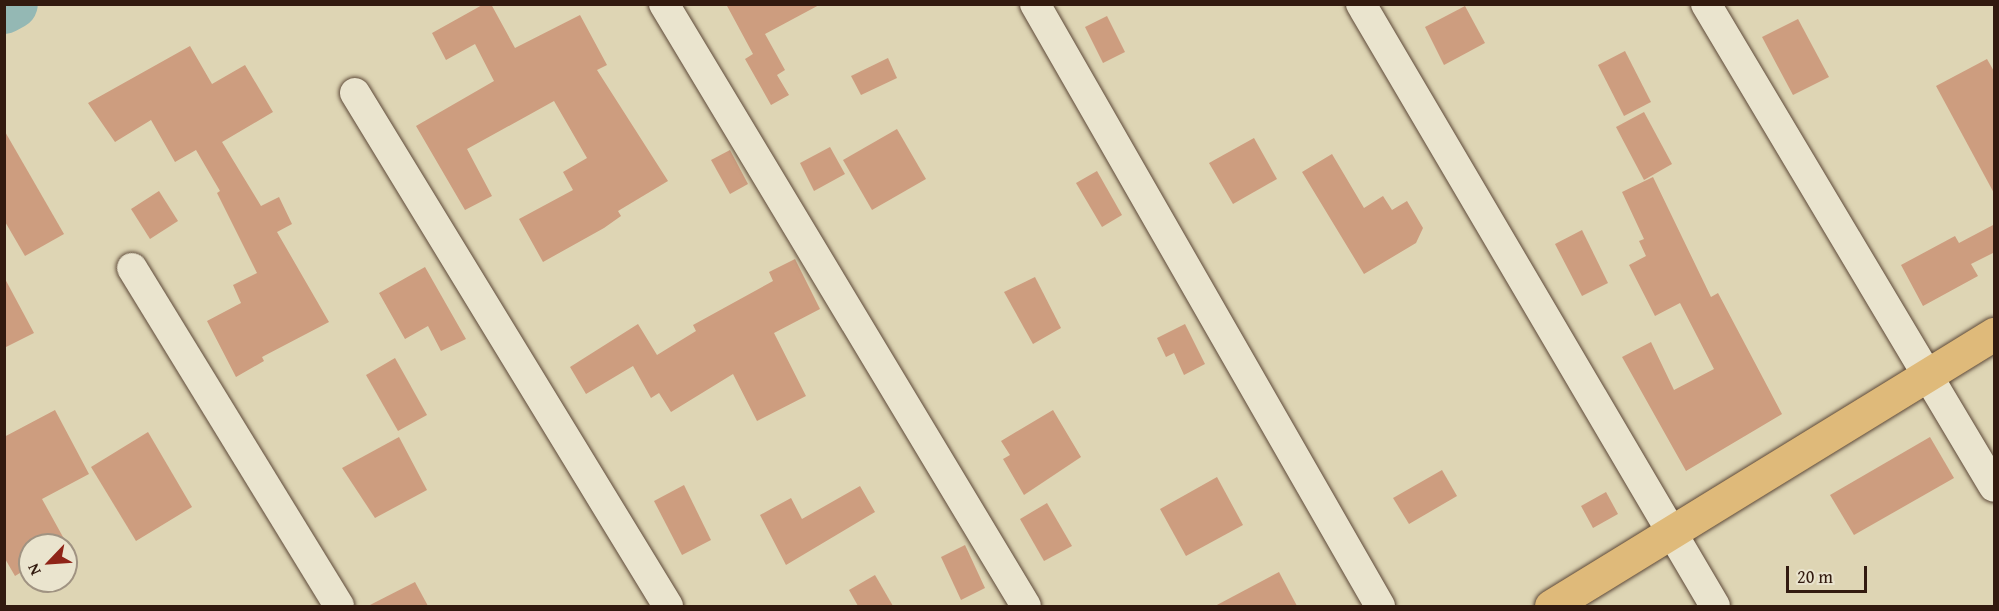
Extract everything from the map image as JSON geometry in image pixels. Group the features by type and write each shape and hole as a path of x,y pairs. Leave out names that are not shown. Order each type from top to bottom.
{"main road":[{"path":"1551,606 1995,334"}],"street":[{"path":"664,4 1026,606"},
{"path":"1035,4 1380,606"},
{"path":"1361,4 1715,606"},
{"path":"1706,4 1995,487"},
{"path":"355,93 668,606"},
{"path":"132,268 339,606"}],"building":[{"path":"484,4 491,4 515,48 580,15 607,65 597,70 668,181 618,211 621,216 604,228 543,262 519,219 573,190 563,172 587,158 554,101 467,149 492,196 465,210 416,126 494,81 475,44 446,60 432,33"},
{"path":"726,4 821,4 765,34 785,70 777,75 789,95 771,105 745,59 753,54"},
{"path":"1465,6 1485,43 1444,65 1425,27"},
{"path":"1107,16 1125,52 1103,63 1085,27"},
{"path":"1798,19 1829,77 1793,95 1762,37"},
{"path":"190,46 212,84 245,65 273,112 222,142 261,206 279,197 292,224 277,232 329,322 262,357 264,361 236,377 207,321 241,303 233,285 257,273 217,193 220,191 196,150 175,162 151,120 115,142 88,103"},
{"path":"1625,51 1651,102 1624,116 1598,65"},
{"path":"888,58 897,78 861,95 851,76"},
{"path":"1987,59 1995,73 1995,195 1936,86"},
{"path":"1644,112 1672,164 1644,180 1616,127"},
{"path":"897,129 926,179 872,210 843,160"},
{"path":"4,130 64,234 25,256 4,220"},
{"path":"1254,138 1277,179 1233,204 1209,163"},
{"path":"830,147 845,174 814,191 800,163"},
{"path":"730,150 748,184 730,194 711,160"},
{"path":"1332,154 1364,208 1383,196 1392,210 1407,201 1423,228 1416,243 1364,274 1302,172"},
{"path":"1097,171 1122,215 1102,227 1076,183"},
{"path":"1653,177 1711,297 1718,293 1782,414 1686,471 1622,357 1651,342 1674,390 1714,369 1680,303 1655,316 1629,265 1646,256 1639,241 1644,239 1622,192"},
{"path":"159,191 178,221 150,239 131,209"},
{"path":"1995,224 1995,252 1971,264 1978,276 1923,306 1901,265 1955,236 1959,243"},
{"path":"1582,230 1608,283 1582,296 1555,244"},
{"path":"795,259 820,309 774,333 806,396 757,421 733,374 671,412 659,393 651,398 633,366 586,394 570,367 638,324 657,355 696,331 693,325 773,281 769,272"},
{"path":"425,267 466,339 441,351 428,326 405,339 379,293"},
{"path":"4,277 34,333 4,348"},
{"path":"1035,277 1061,328 1033,344 1004,292"},
{"path":"1185,324 1205,364 1184,375 1174,353 1166,357 1157,338"},
{"path":"395,358 427,415 398,431 366,375"},
{"path":"55,410 89,474 42,499 61,533 18,533 18,574 15,576 4,557 4,437"},
{"path":"1053,410 1081,457 1024,495 1003,459 1010,455 1001,441"},
{"path":"148,432 192,507 136,541 91,467"},
{"path":"399,437 427,490 375,518 342,468"},
{"path":"1930,437 1954,478 1854,535 1830,495"},
{"path":"1442,470 1457,496 1409,524 1393,498"},
{"path":"1217,477 1243,525 1186,556 1160,509"},
{"path":"684,485 711,540 682,555 654,501"},
{"path":"860,486 875,512 786,565 760,515 791,498 802,519"},
{"path":"1606,492 1618,514 1593,528 1581,506"},
{"path":"1047,503 1072,546 1044,561 1020,519"},
{"path":"965,545 985,588 961,600 941,557"},
{"path":"1279,572 1297,606 1215,606"},
{"path":"875,575 893,606 858,606 849,590"},
{"path":"415,582 428,606 368,606"}],"waterway":[{"path":"4,9 13,4"}]}
